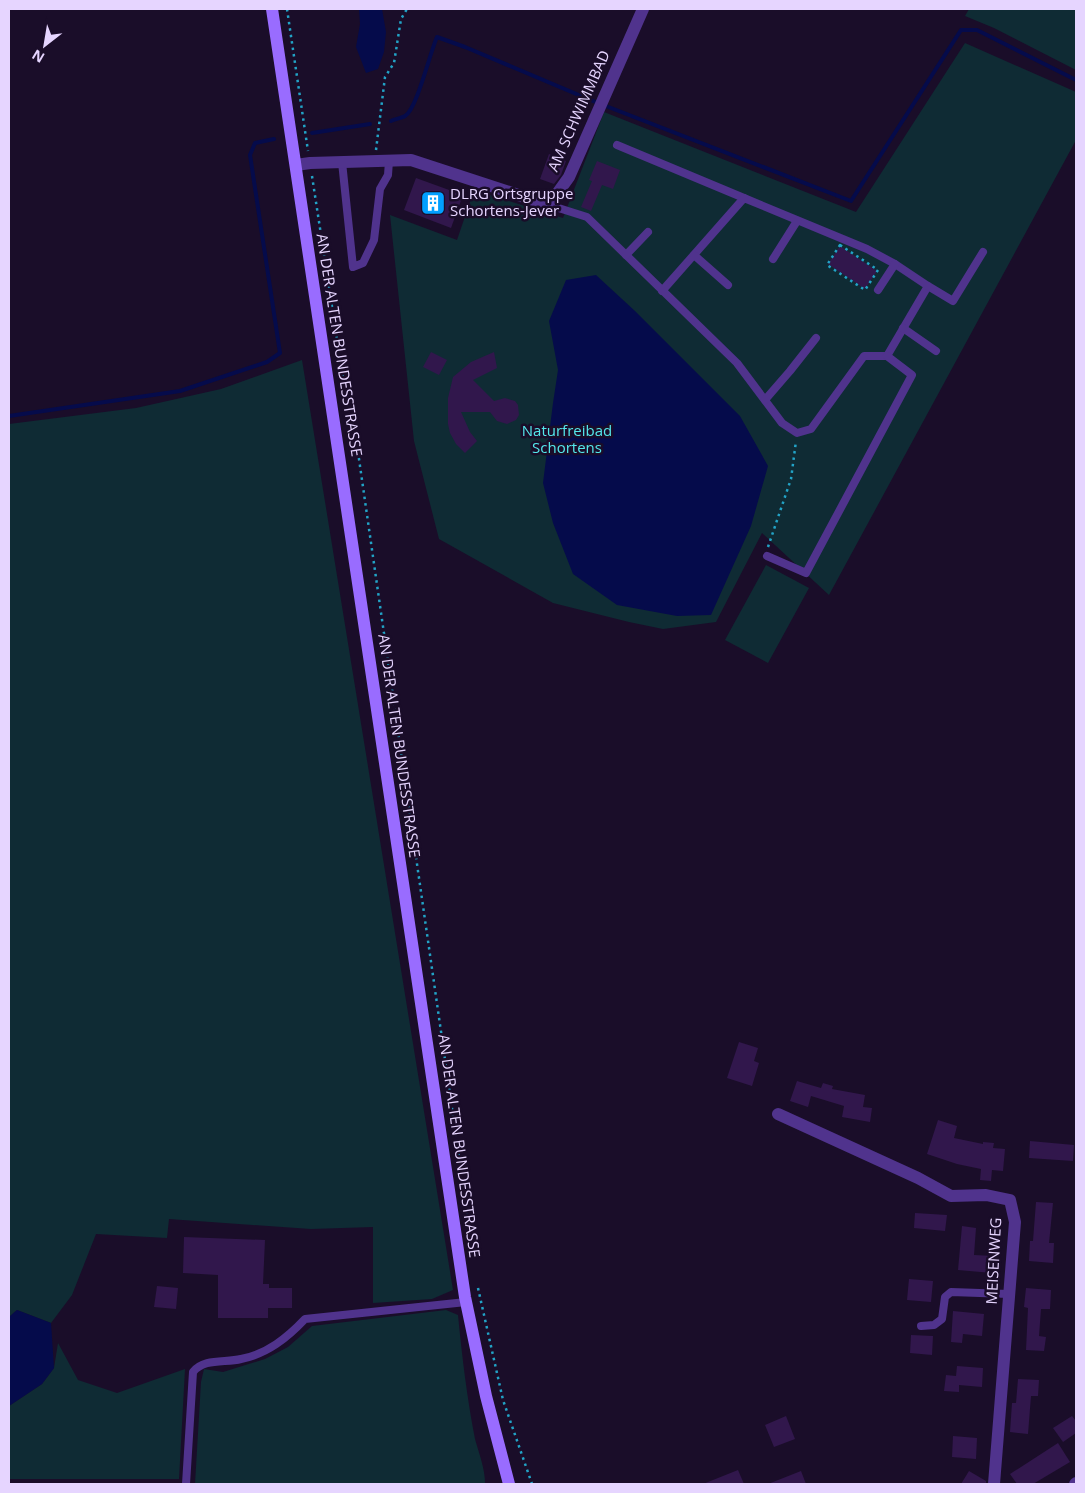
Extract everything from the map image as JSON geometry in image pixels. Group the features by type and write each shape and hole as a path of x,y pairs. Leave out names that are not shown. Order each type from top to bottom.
{"street":[{"name":"AN DER ALTEN BUNDESSTRASSE","path":"272,9 466,1302 486,1396 509,1484"},
{"name":"AM SCHWIMMBAD","path":"549,205 569,177 642,9"},
{"path":"296,165 411,160 549,205"},
{"name":"MEISENWEG","path":"778,1114 918,1178 951,1196 986,1195 1010,1200 1015,1222 994,1484"}],"lane":[{"path":"617,146 867,249 895,264 953,301 983,252"},
{"path":"342,162 352,267 363,263 374,240 380,189 388,175 390,161"},
{"path":"662,291 744,198"},
{"path":"549,205 587,217 737,363 782,423 797,433 811,429 864,356 887,356 912,375 806,573 767,556"},
{"path":"773,259 797,221"},
{"path":"626,255 648,232"},
{"path":"694,255 728,284"},
{"path":"878,290 895,264"},
{"path":"887,356 928,286"},
{"path":"903,328 936,351"},
{"path":"765,400 816,338"},
{"path":"921,1326 934,1325 942,1320 945,1297 951,1292 1009,1294"},
{"path":"186,1484 194,1372 197,1367 210,1363 241,1359 274,1346 290,1335 305,1319 466,1302"}],"path":[{"path":"287,9 344,385 357,445 473,1256"},
{"path":"375,161 385,76 394,63 401,19 407,9"},
{"path":"840,245 878,270 865,290 827,265 840,245"},
{"path":"767,556 765,556 791,479 797,433"},
{"path":"477,1285 503,1400 532,1484"}],"green space":[{"path":"969,9 1076,9 1076,70 994,28 965,16"},
{"name":"Naturfreibad Schortens","path":"965,43 1076,92 1076,140 829,595 762,533 716,622 663,629 553,603 439,539 414,441 390,215 457,240 474,190 563,218 604,112 856,212"},
{"path":"302,360 453,1290 432,1299 373,1303 373,1227 311,1229 169,1219 167,1238 96,1234 72,1295 51,1323 17,1310 9,1317 9,424 136,408 221,389"},
{"path":"766,565 809,588 768,663 725,640"},
{"path":"446,1310 458,1315 470,1408 485,1484 195,1484 201,1382 204,1369 223,1372 265,1359 288,1347 312,1326"},
{"path":"58,1343 78,1380 117,1393 185,1369 179,1479 9,1479 9,1406 42,1384 54,1368"}],"shaded area":[{"path":"359,9 382,9 386,32 384,52 378,69 366,73 356,47 360,24"},
{"path":"596,275 635,311 740,416 768,466 751,526 711,615 677,616 617,605 573,574 553,523 543,483 558,370 549,321 566,280"},
{"path":"17,1310 51,1323 54,1368 42,1384 9,1406 9,1317"}],"building":[{"path":"549,154 566,161 561,175 554,184 540,179"},
{"path":"597,161 620,170 613,189 602,185 591,211 581,207 592,181 589,180"},
{"name":"DLRG Ortsgruppe Schortens-Jever","path":"416,178 463,195 451,228 404,210"},
{"path":"840,246 877,271 865,289 828,264"},
{"path":"431,352 447,360 439,375 423,367"},
{"path":"494,352 497,368 473,380 494,401 505,398 515,401 518,405 519,415 516,420 507,424 497,421 490,412 461,412 470,432 477,441 465,453 456,444 448,424 448,398 453,377 471,362"},
{"path":"739,1042 758,1048 754,1061 759,1063 752,1086 727,1078"},
{"path":"797,1081 821,1088 823,1083 833,1086 832,1089 865,1095 863,1107 872,1108 870,1122 842,1117 844,1106 811,1096 808,1107 790,1101"},
{"path":"938,1120 957,1126 954,1138 983,1144 983,1142 994,1143 993,1148 1005,1149 1003,1171 992,1170 991,1181 980,1180 981,1169 957,1164 927,1154"},
{"path":"1030,1141 1074,1145 1073,1161 1029,1158"},
{"path":"1036,1202 1053,1203 1049,1243 1054,1243 1053,1263 1029,1261 1030,1241 1033,1241"},
{"path":"915,1213 947,1215 945,1231 914,1228"},
{"path":"962,1226 976,1228 974,1255 993,1256 992,1273 958,1270"},
{"path":"184,1237 265,1240 263,1284 269,1284 269,1288 292,1288 292,1308 268,1308 268,1318 218,1318 218,1275 183,1273"},
{"path":"909,1279 933,1281 931,1302 907,1300"},
{"path":"157,1286 178,1288 176,1309 154,1307"},
{"path":"1026,1288 1051,1290 1050,1309 1041,1309 1039,1336 1046,1337 1044,1351 1026,1350 1028,1308 1024,1307"},
{"path":"953,1311 984,1314 982,1336 963,1334 962,1343 951,1342"},
{"path":"911,1335 933,1336 932,1355 910,1353"},
{"path":"957,1366 983,1368 982,1387 959,1385 959,1392 944,1391 946,1375 956,1376"},
{"path":"1018,1379 1039,1380 1038,1396 1031,1396 1028,1434 1010,1432 1012,1403 1016,1403"},
{"path":"786,1416 795,1439 774,1447 765,1425"},
{"path":"1072,1416 1076,1421 1076,1433 1063,1442 1053,1428"},
{"path":"953,1436 977,1438 976,1459 952,1457"},
{"path":"1058,1443 1070,1462 1033,1484 1017,1484 1010,1474"},
{"path":"738,1470 744,1484 703,1484"},
{"path":"801,1471 806,1484 768,1484"},
{"path":"969,1471 986,1481 986,1484 961,1484"}],"waterway":[{"path":"391,121 404,117 410,111 419,92 437,37 593,101 851,201 961,30 977,30 1076,80"},
{"path":"312,133 370,124"},
{"path":"9,416 180,391 267,362 280,353 250,155 255,143 274,139"}],"place":[{"name":"DLRG Ortsgruppe Schortens-Jever","path":"433,203"}]}
